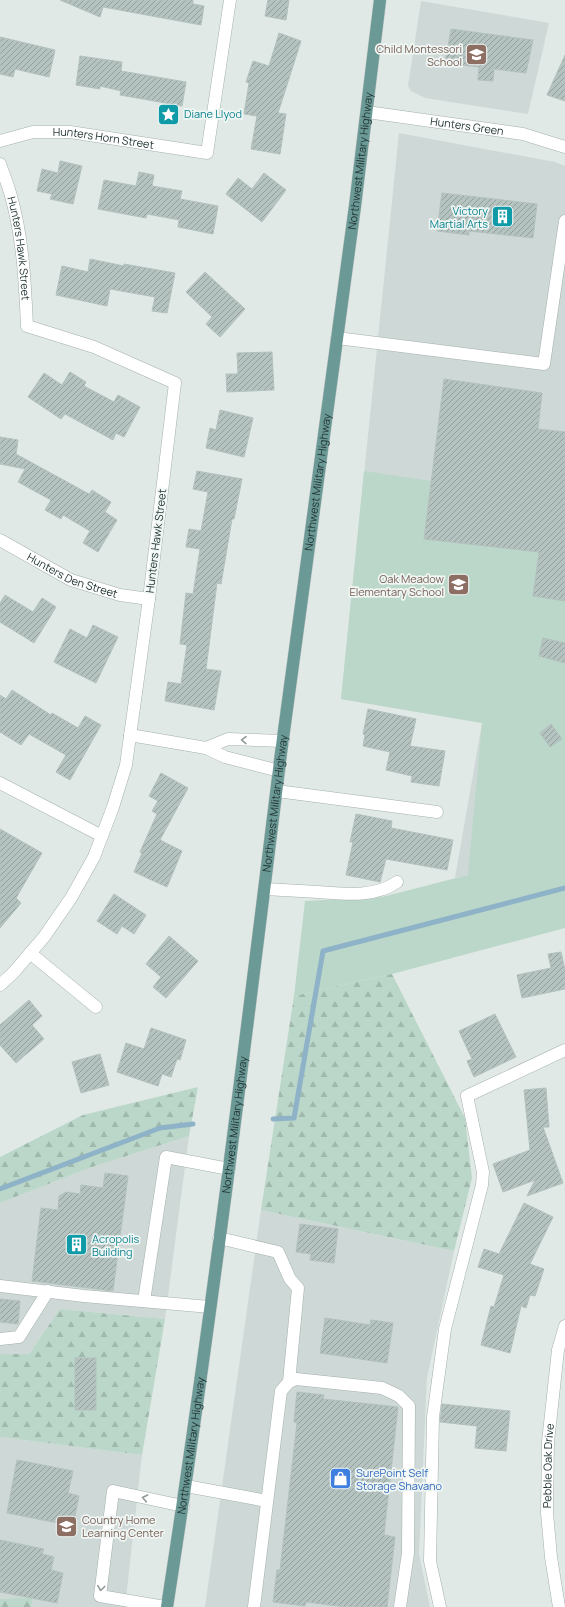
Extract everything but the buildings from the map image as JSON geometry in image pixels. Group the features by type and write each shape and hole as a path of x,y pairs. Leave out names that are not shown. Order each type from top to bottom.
{"main road":[{"name":"Northwest Military Highway","path":"166,1607 186,1486 220,1238 279,771 367,112 380,0"}],"street":[{"name":"Hunters Horn Street","path":"0,140 33,132 70,132 207,153 230,0"},
{"name":"Hunters Green","path":"367,112 523,134 565,147"},
{"name":"Hunters Hawk Street","path":"0,164 11,196 18,233 25,289 27,326 94,347 174,383 149,599 126,765 113,807 94,857 71,898 44,937 14,972 0,985"},
{"path":"337,338 544,364 565,221"},
{"name":"Hunters Den Street","path":"0,540 71,580 120,595 149,599"},
{"path":"130,734 206,748 225,758 279,771"},
{"path":"206,748 228,739 283,742"},
{"path":"0,783 102,836"},
{"path":"277,791 437,812"},
{"path":"265,889 345,894 372,892 390,888 397,882"},
{"path":"30,953 96,1007"},
{"path":"440,1607 430,1561 433,1417 445,1330 483,1179 483,1172 467,1096 565,1050"},
{"path":"144,1301 166,1157 228,1169"},
{"path":"220,1238 278,1252 290,1280 298,1288 289,1382"},
{"path":"0,1286 210,1308"},
{"path":"0,1339 19,1337 48,1292"},
{"name":"Pebble Oak Drive","path":"559,1607 551,1557 547,1513 548,1442 558,1350 565,1326"},
{"path":"254,1607 281,1391 289,1382 296,1379 382,1388 399,1396 409,1406 408,1553 400,1607"},
{"path":"186,1486 267,1501"},
{"path":"166,1607 100,1596 113,1491 183,1506"}],"shaded area":[{"name":"Child Montessori School","path":"421,1 549,23 528,114 425,98 411,91 408,86"},
{"name":"Oak Meadow Elementary School","path":"399,133 555,162 565,166 565,852 455,878 482,723 341,699"},
{"path":"189,1136 165,1319 60,1309 29,1354 0,1354 0,1203 89,1168"},
{"path":"261,1210 454,1251 427,1378 419,1554 430,1607 205,1607"},
{"name":"Country Home Learning Center","path":"0,1437 142,1455 125,1607 31,1607 32,1597 0,1599"}],"green space":[{"path":"364,471 431,481 424,539 522,550 543,513 533,596 565,601 565,928 392,974 294,996 305,901 382,897 468,875 482,723 341,699"},
{"path":"392,974 465,1118 472,1178 454,1251 261,1210 294,996"},
{"path":"198,1087 189,1136 89,1168 0,1203 0,1157 83,1115"},
{"path":"60,1309 165,1319 142,1455 0,1437 0,1354 29,1354"},
{"path":"33,1597 31,1607 0,1607 0,1599"}],"waterway":[{"path":"273,1119 294,1118 323,951 565,888"},
{"path":"0,1189 160,1128 193,1124"}],"place":[{"name":"Child Montessori School","path":"477,55"},
{"name":"Diane Llyod","path":"169,114"},
{"name":"Victory Martial Arts","path":"503,217"},
{"name":"Oak Meadow Elementary School","path":"459,585"},
{"name":"Acropolis Building","path":"77,1245"},
{"name":"SurePoint Self Storage Shavano","path":"340,1479"},
{"name":"Country Home Learning Center","path":"67,1526"}]}
